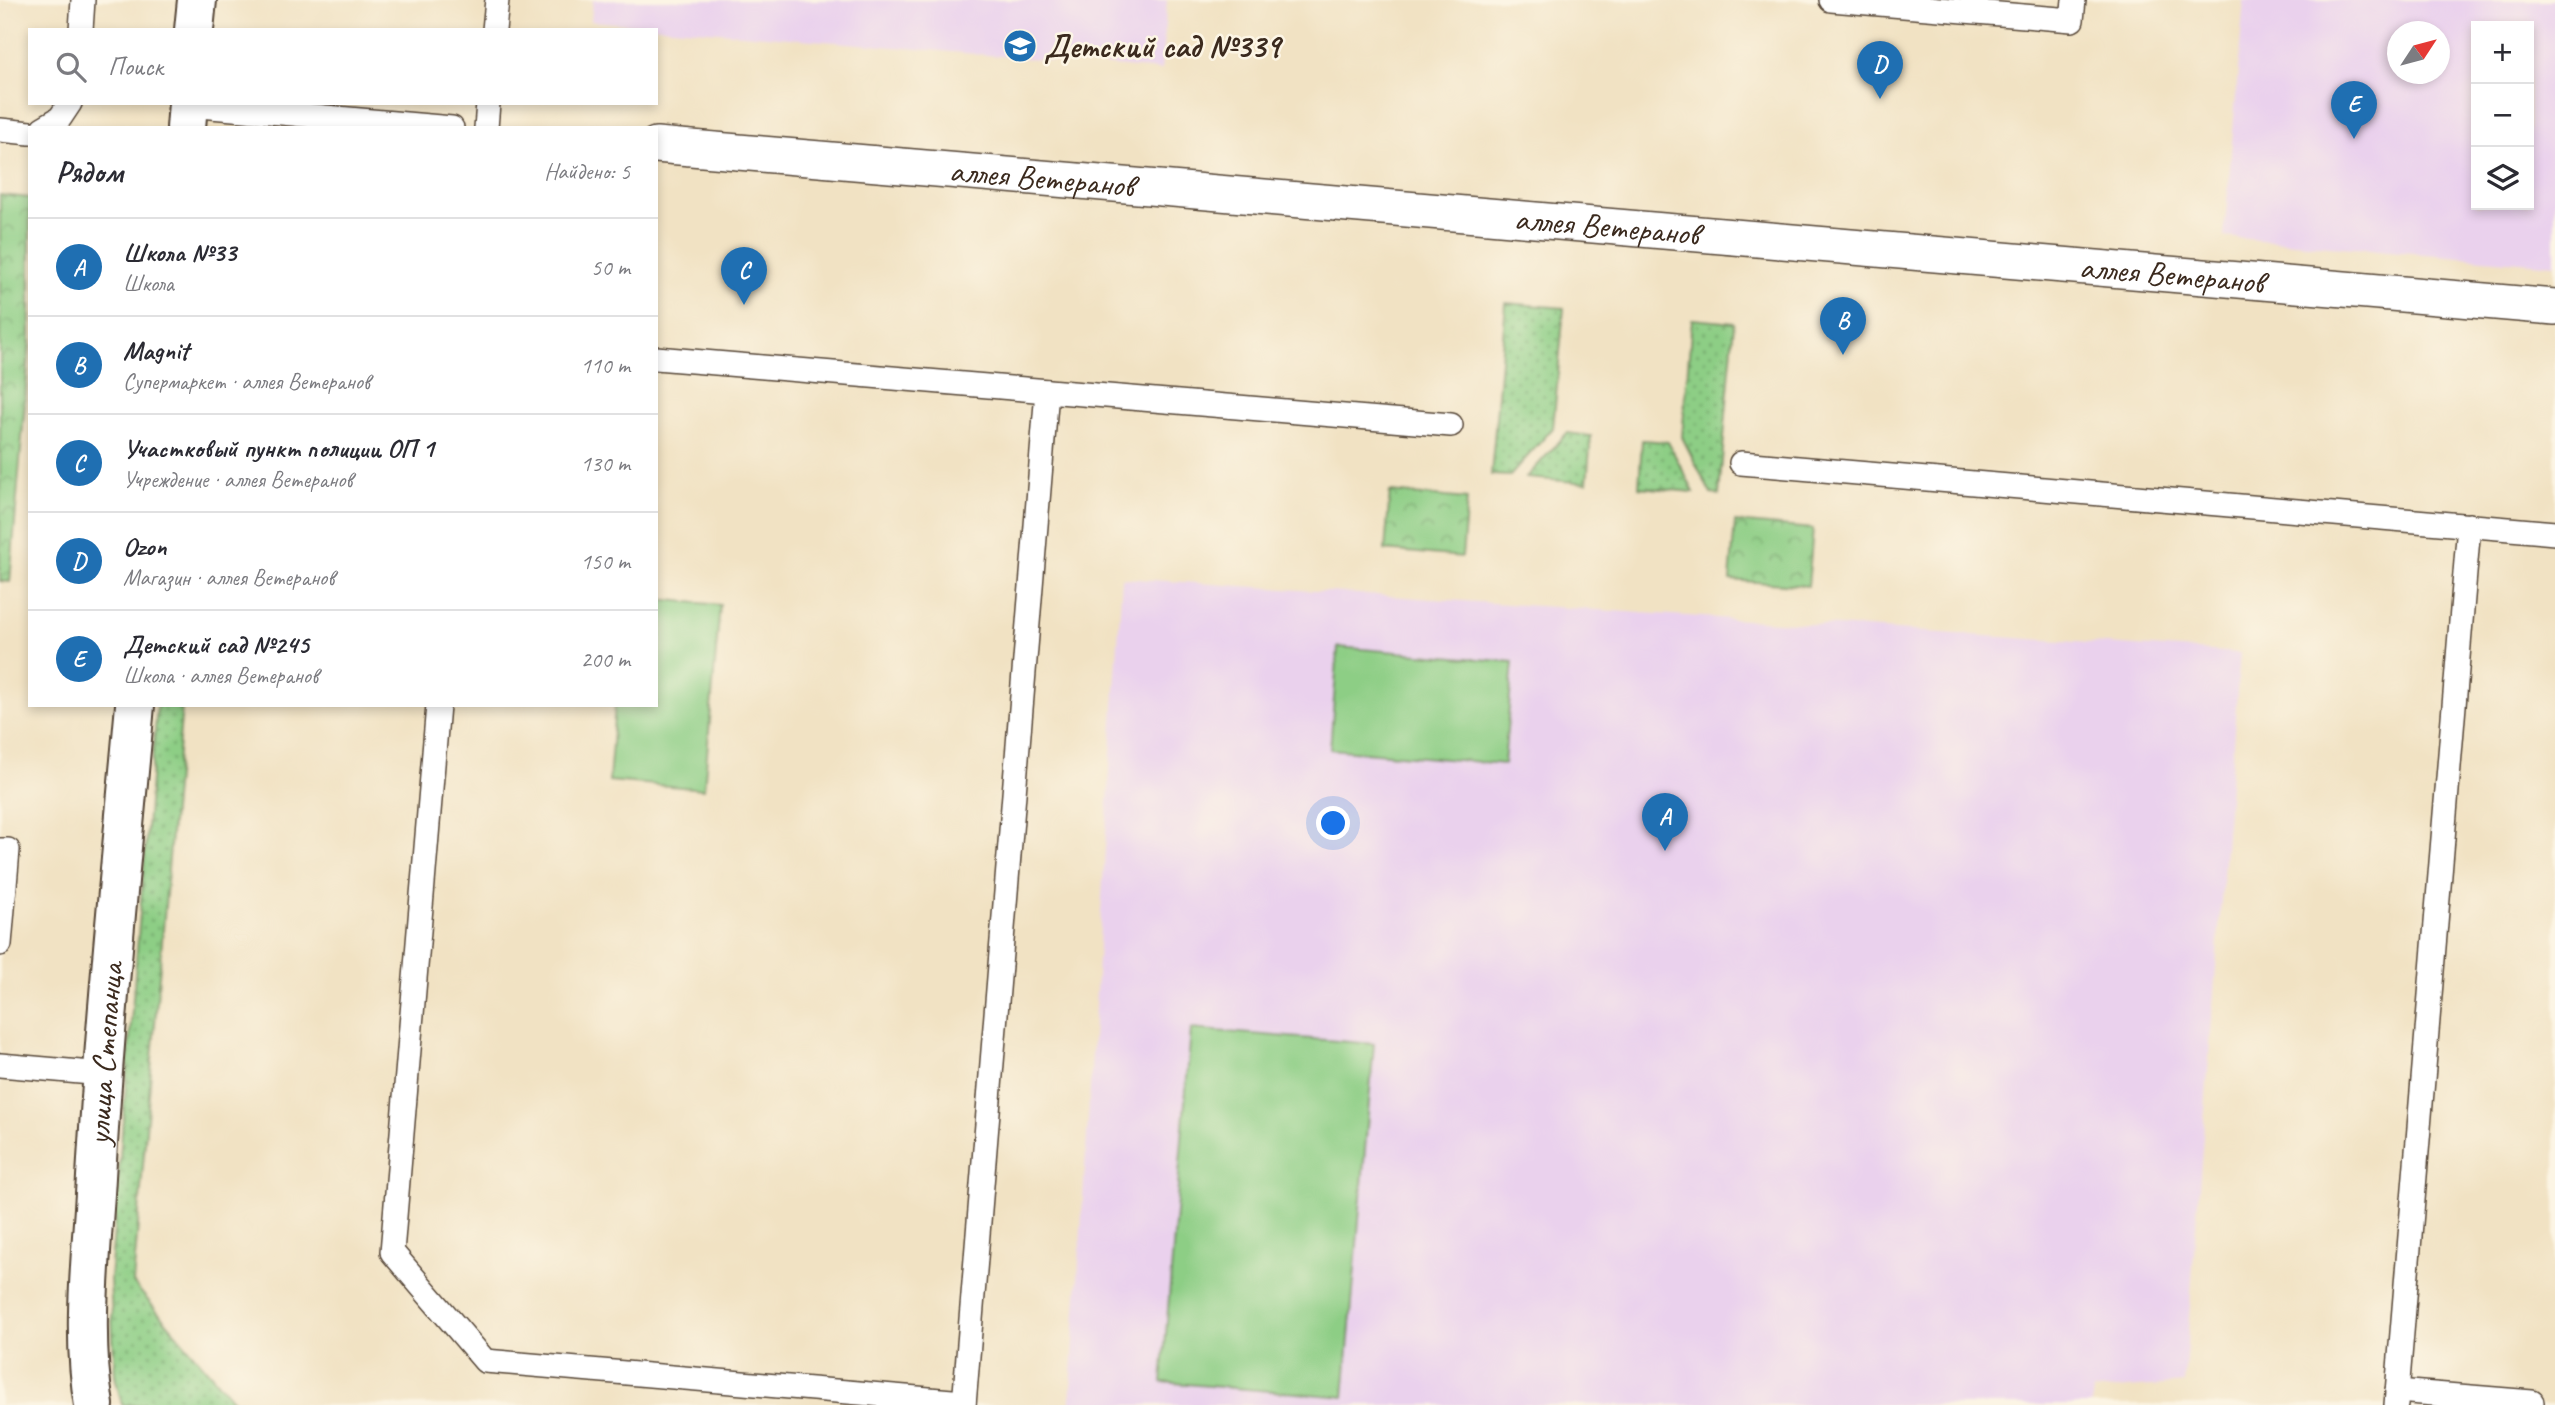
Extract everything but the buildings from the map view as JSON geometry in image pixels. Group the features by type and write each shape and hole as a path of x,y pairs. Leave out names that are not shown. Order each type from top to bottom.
{"street":[{"path":"194,28 197,0"},
{"name":"аллея Ветеранов","path":"658,145 2555,307"},
{"name":"улица Степанца","path":"94,1405 89,1374 90,1285 103,1074 135,707"}],"lane":[{"path":"81,28 83,0"},
{"path":"494,28 496,0"},
{"path":"1831,0 2073,20 2074,0"},
{"path":"46,126 60,118 69,105"},
{"path":"486,126 488,105"},
{"path":"187,112 419,126"},
{"path":"0,130 28,133"},
{"path":"658,358 1451,425"},
{"path":"438,707 392,1252 485,1361 964,1404 1047,391"},
{"path":"1741,463 2555,533"},
{"path":"2469,525 2397,1398 2532,1402"},
{"path":"0,850 8,850 0,944"},
{"path":"0,1065 103,1074"}],"shaded area":[{"name":"Детский сад №339","path":"593,0 1167,0 1161,70 591,21"},
{"path":"2244,0 2555,0 2555,265 2224,237"},
{"path":"1122,578 2240,653 2184,1383 2093,1391 2091,1405 1070,1405"}],"green space":[{"path":"0,195 28,198 28,365 10,582 0,581"},
{"path":"1506,303 1564,308 1553,428 1510,476 1491,475"},
{"path":"1692,319 1734,323 1719,495 1711,494 1682,437"},
{"path":"1567,433 1591,436 1587,483 1526,478"},
{"path":"1642,440 1668,442 1694,492 1639,487"},
{"path":"1390,492 1467,499 1462,557 1385,550"},
{"path":"1735,522 1813,529 1808,586 1730,580"},
{"path":"658,599 720,605 704,789 609,781 615,707 658,707"},
{"path":"1338,647 1513,662 1504,764 1330,749"},
{"path":"157,707 182,707 133,1283 237,1405 122,1405 115,1376 110,1279"},
{"path":"1191,1029 1374,1044 1344,1397 1162,1382"}],"place":[{"name":"Детский сад №339","path":"1020,46"},
{"name":"Ozon","path":"1880,99"},
{"name":"Детский сад №245","path":"2354,139"},
{"name":"Участковый пункт полиции ОП 1","path":"744,305"},
{"name":"Magnit","path":"1843,355"},
{"name":"Школа №33","path":"1665,851"}]}
